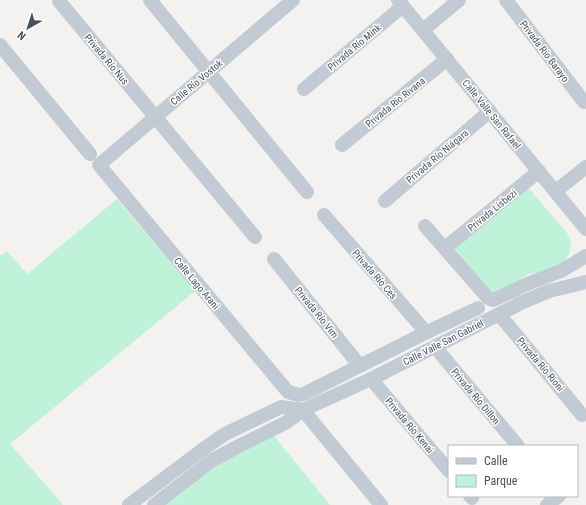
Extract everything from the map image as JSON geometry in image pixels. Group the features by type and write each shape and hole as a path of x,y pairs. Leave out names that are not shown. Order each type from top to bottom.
{"street":[{"path":"150,0 307,192"},
{"name":"Calle Río Vostok","path":"99,165 293,0"},
{"path":"423,30 459,0"},
{"name":"Privada Río Barayo","path":"506,0 584,102"},
{"name":"Privada Río Nus","path":"59,1 255,236"},
{"name":"Calle Valle San Rafael","path":"401,3 585,226"},
{"name":"Privada Río Mink","path":"304,89 401,3"},
{"path":"0,45 90,154"},
{"name":"Privada Río Rivana","path":"342,145 447,59"},
{"name":"Privada Río Niágara","path":"385,200 490,111"},
{"name":"Calle Lago Arani","path":"99,165 288,392 299,395 304,394 360,366"},
{"path":"556,192 586,167"},
{"name":"Privada Lisbezi","path":"445,248 539,171"},
{"name":"Privada Río Ces","path":"324,215 426,332"},
{"path":"425,226 488,298 492,300 561,271 586,256"},
{"name":"Privada Río Vim","path":"274,259 360,366"},
{"name":"Calle Valle San Gabriel","path":"154,505 211,462 235,448 288,422 302,410 435,347 523,302 549,291 586,282"},
{"path":"360,366 426,332 478,308"},
{"name":"Privada Río Rioni","path":"499,314 582,415"},
{"name":"Privada Río Dillon","path":"435,347 517,445"},
{"name":"Privada Río Kenai","path":"371,378 448,470"},
{"path":"129,505 202,450 226,434 281,407 302,410 381,505"},
{"path":"547,505 558,497"}],"green space":[{"path":"527,186 567,233 571,243 569,254 565,261 553,270 529,274 492,295 455,248"},
{"path":"117,199 195,291 10,444 63,505 0,505 0,256 7,251 27,274"},
{"path":"271,432 330,505 160,505 216,462"}]}
